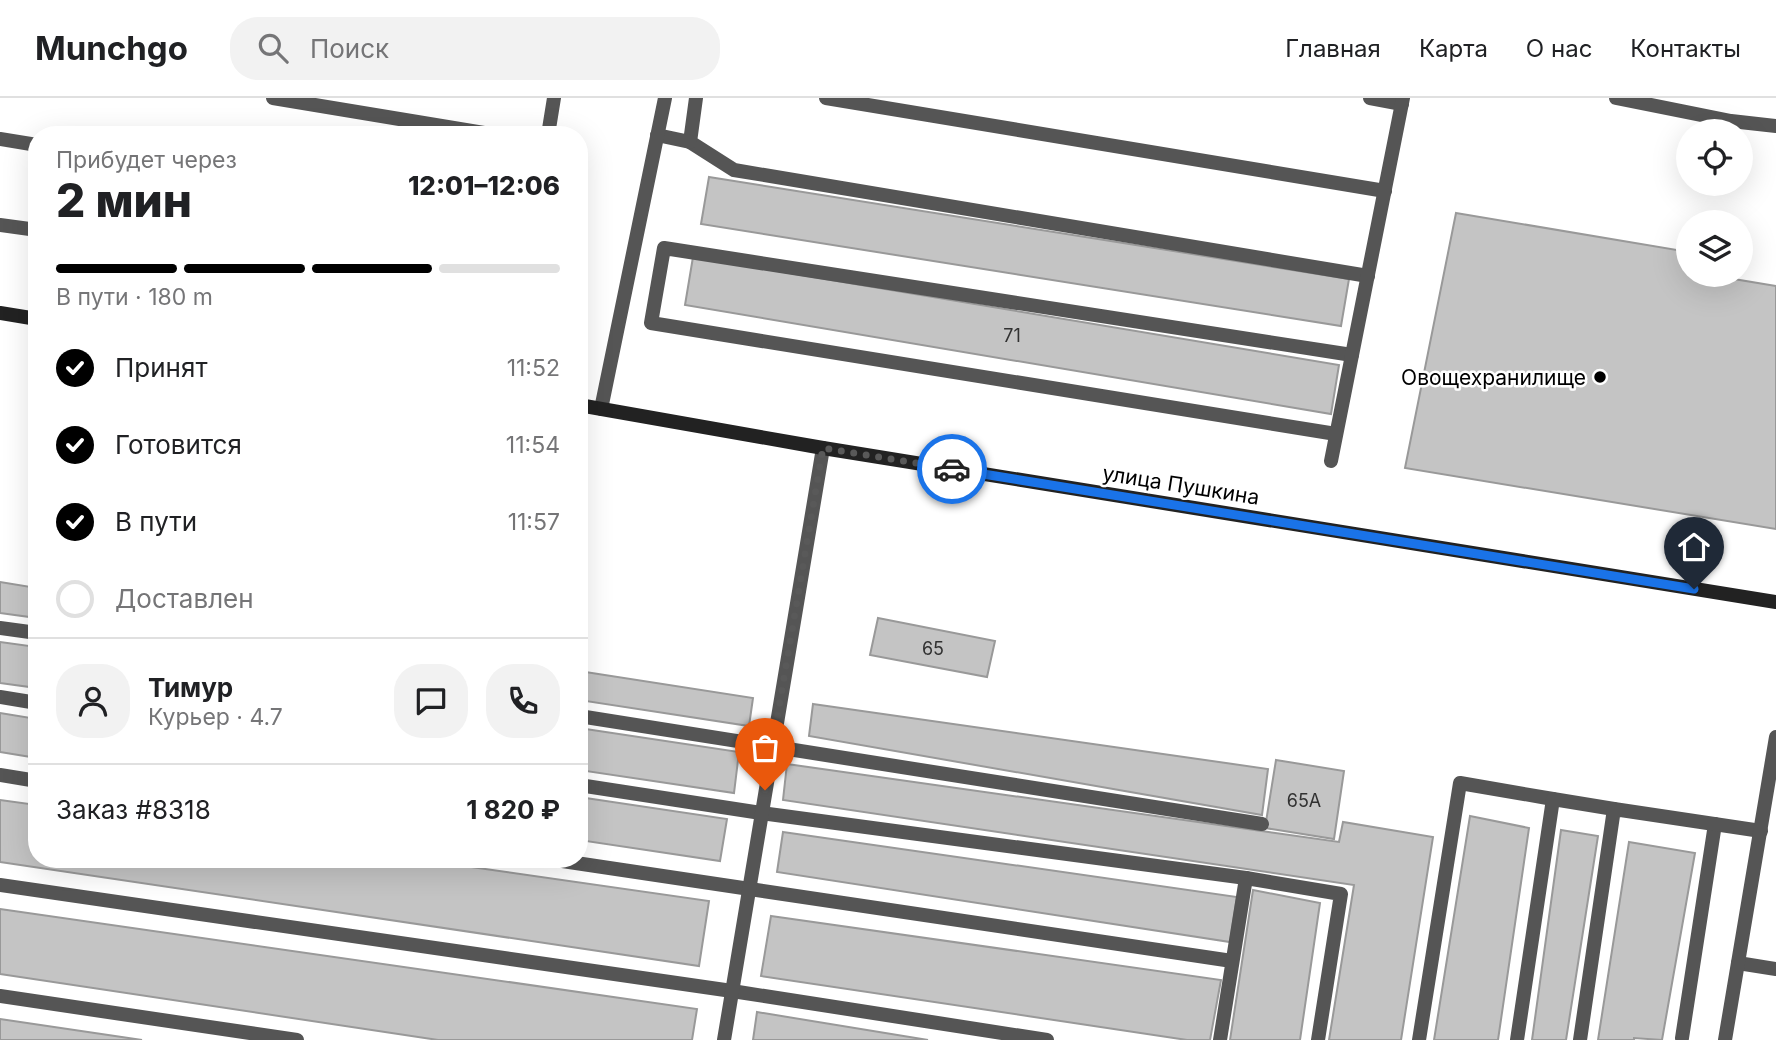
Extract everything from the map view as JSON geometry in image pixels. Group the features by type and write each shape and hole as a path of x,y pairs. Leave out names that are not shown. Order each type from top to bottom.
{"main road":[{"path":"0,313 28,318"},
{"name":"улица Пушкина","path":"588,407 823,448 1776,602"}],"street":[{"path":"273,98 442,126"},
{"path":"549,126 554,98"},
{"path":"601,409 665,98"},
{"path":"690,142 696,98"},
{"path":"826,98 1385,191"},
{"path":"1331,461 1403,101 1370,98"},
{"path":"1616,98 1731,121 1776,126"},
{"path":"657,135 690,142 734,170 1368,276"},
{"path":"0,139 28,144"},
{"path":"0,225 28,229"},
{"path":"1336,434 651,323 664,248 1352,355"},
{"path":"724,1040 823,448"},
{"path":"0,628 28,632"},
{"path":"0,697 28,702"},
{"path":"588,717 1262,824"},
{"path":"1725,1040 1776,737"},
{"path":"0,775 28,780"},
{"path":"1419,1040 1460,783 1761,831"},
{"path":"588,786 761,813 1246,878 1341,894 1318,1040"},
{"path":"1517,1040 1553,799"},
{"path":"1580,1040 1614,809"},
{"path":"1682,1038 1715,824"},
{"path":"588,865 1233,961"},
{"path":"1220,1040 1246,878"},
{"path":"0,885 732,991 1047,1040"},
{"path":"1738,963 1776,969"},
{"path":"0,996 298,1040"}],"building":[{"path":"709,177 1349,279 1341,326 701,224"},
{"name":"Овощехранилище","path":"1456,213 1676,250 1676,287 1753,287 1753,282 1776,286 1776,529 1405,468"},
{"path":"693,257 1339,365 1331,414 685,305"},
{"path":"0,582 28,587 28,617 0,613"},
{"path":"878,618 995,641 987,677 870,655"},
{"path":"0,642 28,646 28,687 0,683"},
{"path":"588,672 753,698 749,726 588,701"},
{"path":"813,704 1268,769 1262,815 809,736"},
{"path":"0,713 28,718 28,757 0,752"},
{"path":"588,729 739,752 734,793 588,771"},
{"path":"1276,760 1344,771 1334,839 1265,828"},
{"path":"787,764 1339,842 1343,822 1433,837 1401,1040 1329,1040 1354,885 783,800"},
{"path":"588,798 727,819 720,861 588,841"},
{"path":"0,800 28,804 28,866 0,862"},
{"path":"1470,816 1529,828 1498,1040 1434,1040"},
{"path":"1561,830 1598,836 1566,1040 1532,1040"},
{"path":"783,832 1237,897 1230,942 777,872"},
{"path":"1629,842 1695,853 1662,1040 1598,1040"},
{"path":"40,868 478,868 709,901 699,966"},
{"path":"1253,890 1320,903 1300,1040 1230,1040"},
{"path":"0,909 697,1009 692,1040 438,1040 0,974"},
{"path":"771,916 1221,980 1210,1040 1187,1040 761,976"},
{"path":"757,1012 928,1040 753,1040"},
{"path":"0,1019 142,1040 0,1040"}],"way so far":[{"path":"765,790 823,448 952,469"}],"place":[{"name":"Овощехранилище","path":"1600,377"}],"route":[{"path":"952,469 1694,589"}]}
